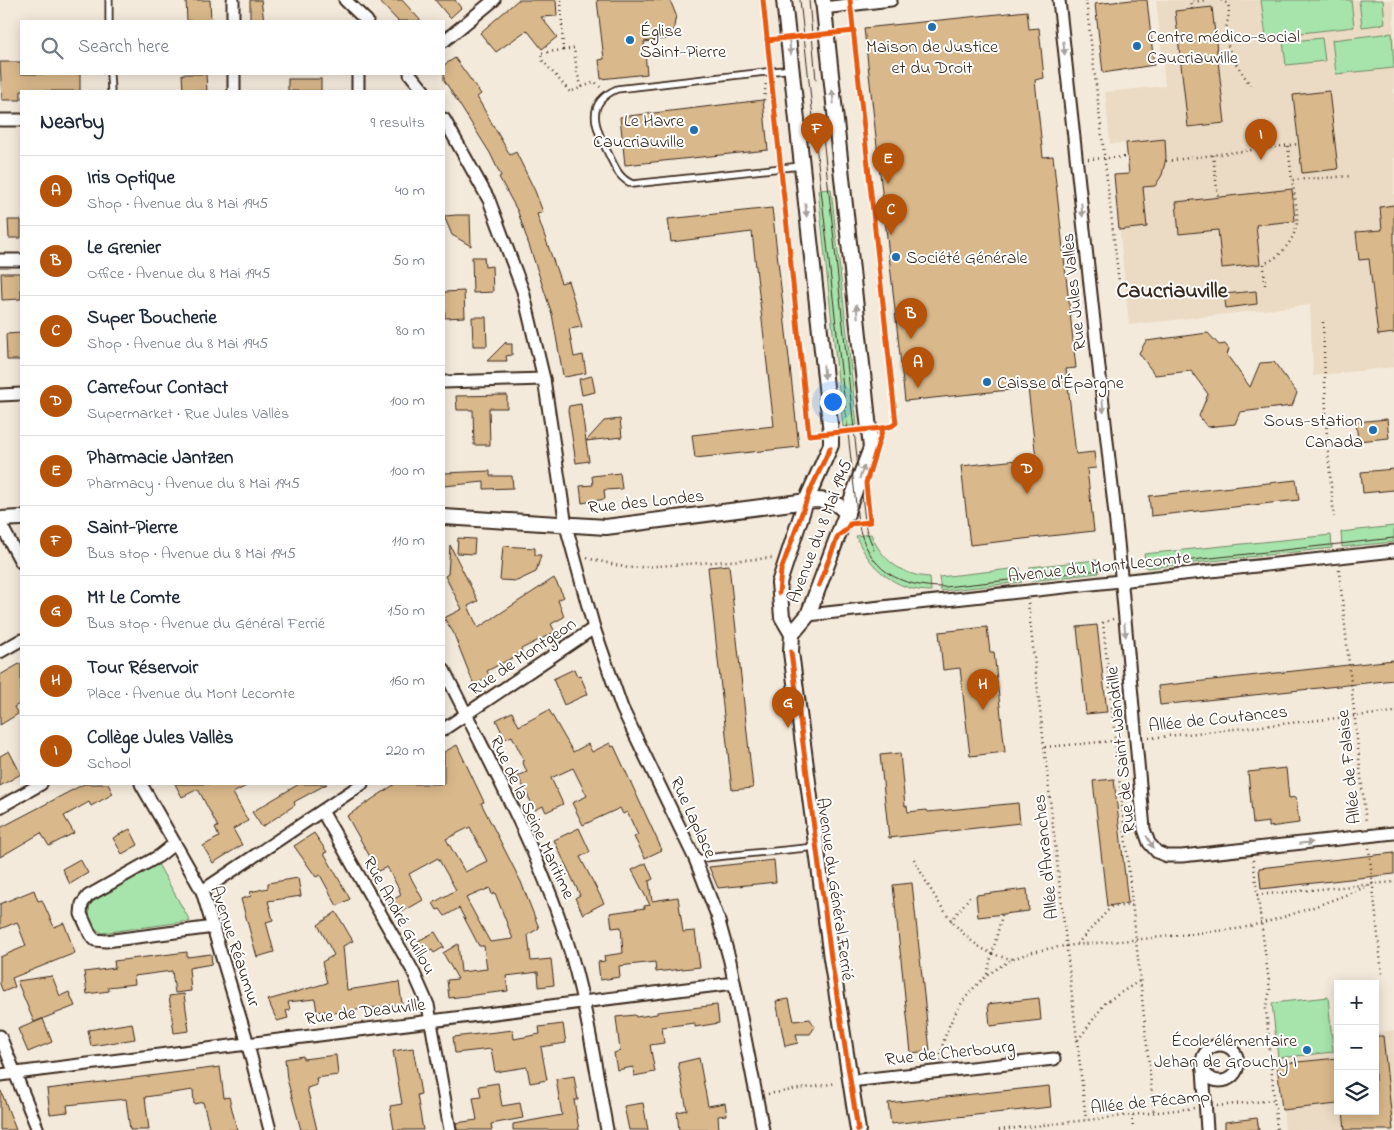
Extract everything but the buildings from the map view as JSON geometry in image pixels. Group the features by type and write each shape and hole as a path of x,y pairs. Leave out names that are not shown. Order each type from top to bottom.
{"street":[{"path":"233,0 233,20"},
{"path":"345,0 366,20"},
{"path":"445,40 494,0"},
{"name":"Avenue du 8 Mai 1945","path":"784,0 831,433 831,445 806,501 778,583 782,617 792,634 808,615 871,448 823,4"},
{"path":"823,4 891,0"},
{"name":"Rue Jules Vallès","path":"1059,0 1120,581"},
{"path":"234,75 234,90"},
{"path":"358,75 358,90"},
{"path":"411,75 423,90"},
{"path":"0,120 20,120"},
{"name":"Rue Laplace","path":"445,121 489,200 523,291 544,379 566,526 594,628 622,708 695,859 718,918 734,983 763,1130"},
{"path":"0,260 20,260"},
{"path":"445,382 544,379"},
{"path":"0,395 20,394"},
{"name":"Rue des Londes","path":"445,517 606,527 806,501 828,500 840,505 847,514"},
{"path":"20,518 0,521 20,560"},
{"name":"Avenue du Mont Lecomte","path":"808,615 1394,551"},
{"name":"Rue de Saint-Wandrille","path":"1120,581 1144,829 1149,843 1157,852 1167,856 1182,856 1394,833"},
{"path":"782,617 808,615"},
{"name":"Rue de Montgeon","path":"445,728 594,628"},
{"name":"Avenue du Général Ferrié","path":"792,634 791,652 816,848 858,1130"},
{"path":"0,652 20,641"},
{"name":"Rue de la Seine Maritime","path":"445,672 542,872 567,939 582,1002 607,1130"},
{"path":"0,807 40,785"},
{"name":"Avenue Réaumur","path":"142,785 202,891 248,1044 270,1130"},
{"path":"202,891 361,785"},
{"name":"Rue André Guillou","path":"322,811 413,971 428,1005 450,1130"},
{"path":"174,844 88,896 82,904 81,914 90,934 95,940 106,941 214,927"},
{"name":"Rue de Deauville","path":"0,1075 734,983"},
{"path":"0,1036 38,1130"},
{"name":"Rue de Cherbourg","path":"850,1081 1054,1059"},
{"path":"1203,1069 1207,1130"}],"lane":[{"path":"109,0 109,20"},
{"path":"792,69 617,89 606,94 599,102 594,122 619,175 633,184 801,166"},
{"path":"110,75 111,90"},
{"path":"695,859 816,848"}],"path":[{"path":"561,0 563,50"},
{"path":"1086,0 1121,299"},
{"path":"1192,9 1190,2 1208,0"},
{"path":"1221,0 1228,4 1230,14 1226,35 1229,49 1250,85"},
{"path":"582,87 577,72 574,48 541,53 542,60 570,92 595,82 606,94"},
{"path":"771,71 773,91"},
{"path":"763,94 764,100"},
{"path":"1166,161 1298,144"},
{"path":"1265,285 1264,263 1272,261 1290,242 1297,223 1288,146"},
{"path":"1213,155 1218,197"},
{"path":"1076,160 1127,157"},
{"path":"1292,180 1351,176"},
{"path":"1323,322 1327,441 1334,517"},
{"path":"795,534 800,538 833,534 838,536"},
{"path":"574,554 628,568 786,557"},
{"path":"1123,614 1103,623 1154,1113"},
{"path":"1252,849 1270,990 1266,1009 1277,1130"},
{"path":"914,860 928,886 951,921 993,954 1003,958 1015,959"},
{"path":"1257,894 1394,882"},
{"path":"938,1071 942,1044 948,1026 957,1009 987,975 1015,959 1036,951 1067,946 1137,940 1262,924 1326,904 1373,884"},
{"path":"951,921 972,894"},
{"path":"1076,946 1110,908 1133,905"},
{"path":"987,975 1002,915"},
{"path":"1077,1040 1106,1002 1140,980"},
{"path":"756,1096 850,1081"},
{"path":"1132,1115 1133,1130"}],"shaded area":[{"path":"1156,0 1394,0 1394,367 1313,376 1310,305 1129,325 1114,175 1132,173 1131,164 1128,164 1126,143 1110,144 1105,92 1165,86"},
{"name":"École élémentaire Jehan de Grouchy I","path":"1328,997 1334,1036 1334,1115 1379,1115 1379,1032 1394,1030 1394,1130 1285,1130 1272,1003"}],"green space":[{"path":"1261,0 1351,0 1354,27 1266,37"},
{"path":"1359,0 1383,0 1385,24 1362,27"},
{"path":"1392,33 1394,68 1336,74 1332,40"},
{"path":"1322,38 1325,61 1286,65 1283,42"},
{"path":"831,189 857,425 843,427 818,190"},
{"path":"1394,526 1394,542 1342,547 1341,532"},
{"path":"871,534 881,552 894,565 911,574 930,577 931,591 906,587 885,576 868,558 856,536"},
{"path":"1331,535 1332,548 1147,568 1144,554"},
{"path":"1097,560 1099,573 1031,581 1030,567"},
{"path":"1020,568 1022,582 941,591 939,577"},
{"path":"158,864 190,921 102,933 92,924 89,912 90,903"},
{"path":"1328,997 1333,1052 1278,1058 1272,1003"}],"tram line":[{"path":"800,0 858,523 863,540 878,564 888,573 913,584 945,587 1394,538"},
{"path":"809,0 816,80"},
{"path":"822,127 858,467"},
{"path":"862,495 866,529 874,550"}],"cycle path":[{"path":"763,0 809,435 883,428"},
{"path":"819,585 838,536 850,524 870,522 866,483 883,428 896,423 850,0"},
{"path":"767,40 854,31"},
{"path":"779,593 781,570 810,491 830,448"},
{"path":"791,652 831,958 858,1130"}],"place":[{"name":"Maison de Justice et du Droit","path":"932,27"},
{"name":"Église Saint-Pierre","path":"630,40"},
{"name":"Centre médico-social Caucriauville","path":"1137,46"},
{"name":"Le Havre Caucriauville","path":"694,130"},
{"name":"Saint-Pierre","path":"817,154"},
{"name":"Collège Jules Vallès","path":"1261,160"},
{"name":"Pharmacie Jantzen","path":"888,184"},
{"name":"Super Boucherie","path":"891,235"},
{"name":"Société Générale","path":"896,257"},
{"name":"Le Grenier","path":"911,339"},
{"name":"Caisse d'Épargne","path":"987,382"},
{"name":"Iris Optique","path":"918,388"},
{"name":"Sous-station Canada","path":"1373,430"},
{"name":"Carrefour Contact","path":"1027,494"},
{"name":"Tour Réservoir","path":"983,710"},
{"name":"Mt Le Comte","path":"788,728"},
{"name":"École élémentaire Jehan de Grouchy I","path":"1307,1050"}],"district":[{"name":"Caucriauville","path":"1172,289"}]}
